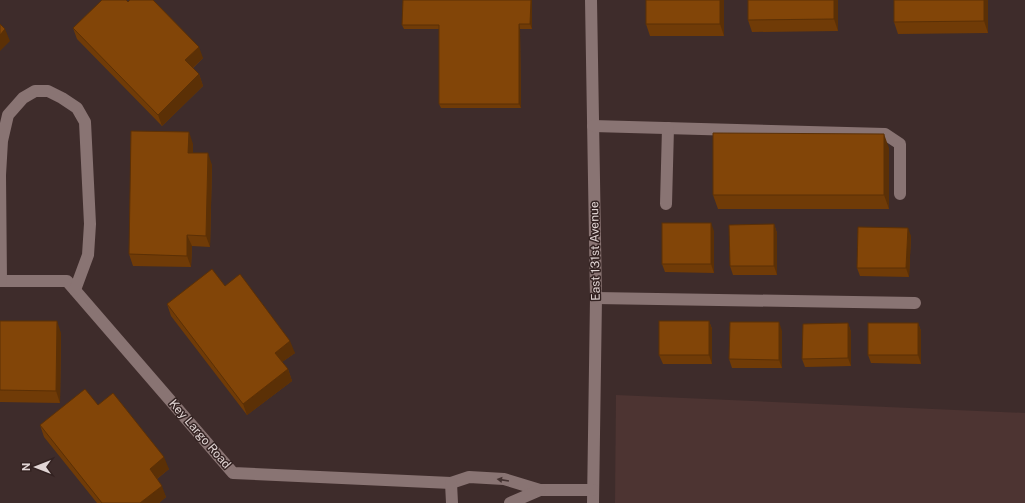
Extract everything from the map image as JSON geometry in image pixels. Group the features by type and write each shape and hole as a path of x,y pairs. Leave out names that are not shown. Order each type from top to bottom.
{"street":[{"name":"East 131st Avenue","path":"591,0 596,298 593,503"},
{"path":"1,281 0,175 2,141 8,115 23,98 35,91 48,91 77,108 85,122 90,224 88,255 75,290"},
{"path":"593,126 885,134 900,144 900,194"},
{"path":"666,204 668,128"},
{"name":"Key Largo Road","path":"1,281 67,281 233,473 451,483 469,477 504,479 540,490 594,490"},
{"path":"596,298 915,303"},
{"path":"451,483 452,503"},
{"name":"Key Largo Road","path":"510,503 540,490"}],"shaded area":[{"path":"616,395 1025,413 1025,503 615,503"}],"building":[{"path":"102,0 126,0 128,2 130,0 153,0 199,47 185,60 199,74 158,115 73,28"},
{"path":"403,0 531,0 530,24 519,24 519,104 439,104 439,25 402,25"},
{"path":"646,0 720,0 720,24 646,24"},
{"path":"748,0 834,0 834,19 748,20"},
{"path":"894,0 984,0 984,21 894,22"},
{"path":"0,24 5,29 0,35"},
{"path":"131,131 189,132 188,153 208,153 206,236 187,235 187,256 129,254"},
{"path":"713,133 884,134 884,195 713,195"},
{"path":"662,223 711,223 711,264 662,264"},
{"path":"774,224 774,266 730,266 729,225"},
{"path":"858,227 908,228 906,268 857,268"},
{"path":"212,269 225,286 240,274 290,341 275,353 288,369 243,404 167,304"},
{"path":"0,321 57,321 56,391 0,390"},
{"path":"659,321 709,321 709,355 659,355"},
{"path":"730,322 779,322 779,360 729,359"},
{"path":"848,323 848,358 802,359 803,324"},
{"path":"868,323 918,323 918,355 868,355"},
{"path":"85,389 98,405 113,393 164,457 150,469 162,486 140,503 102,503 40,425"}]}
